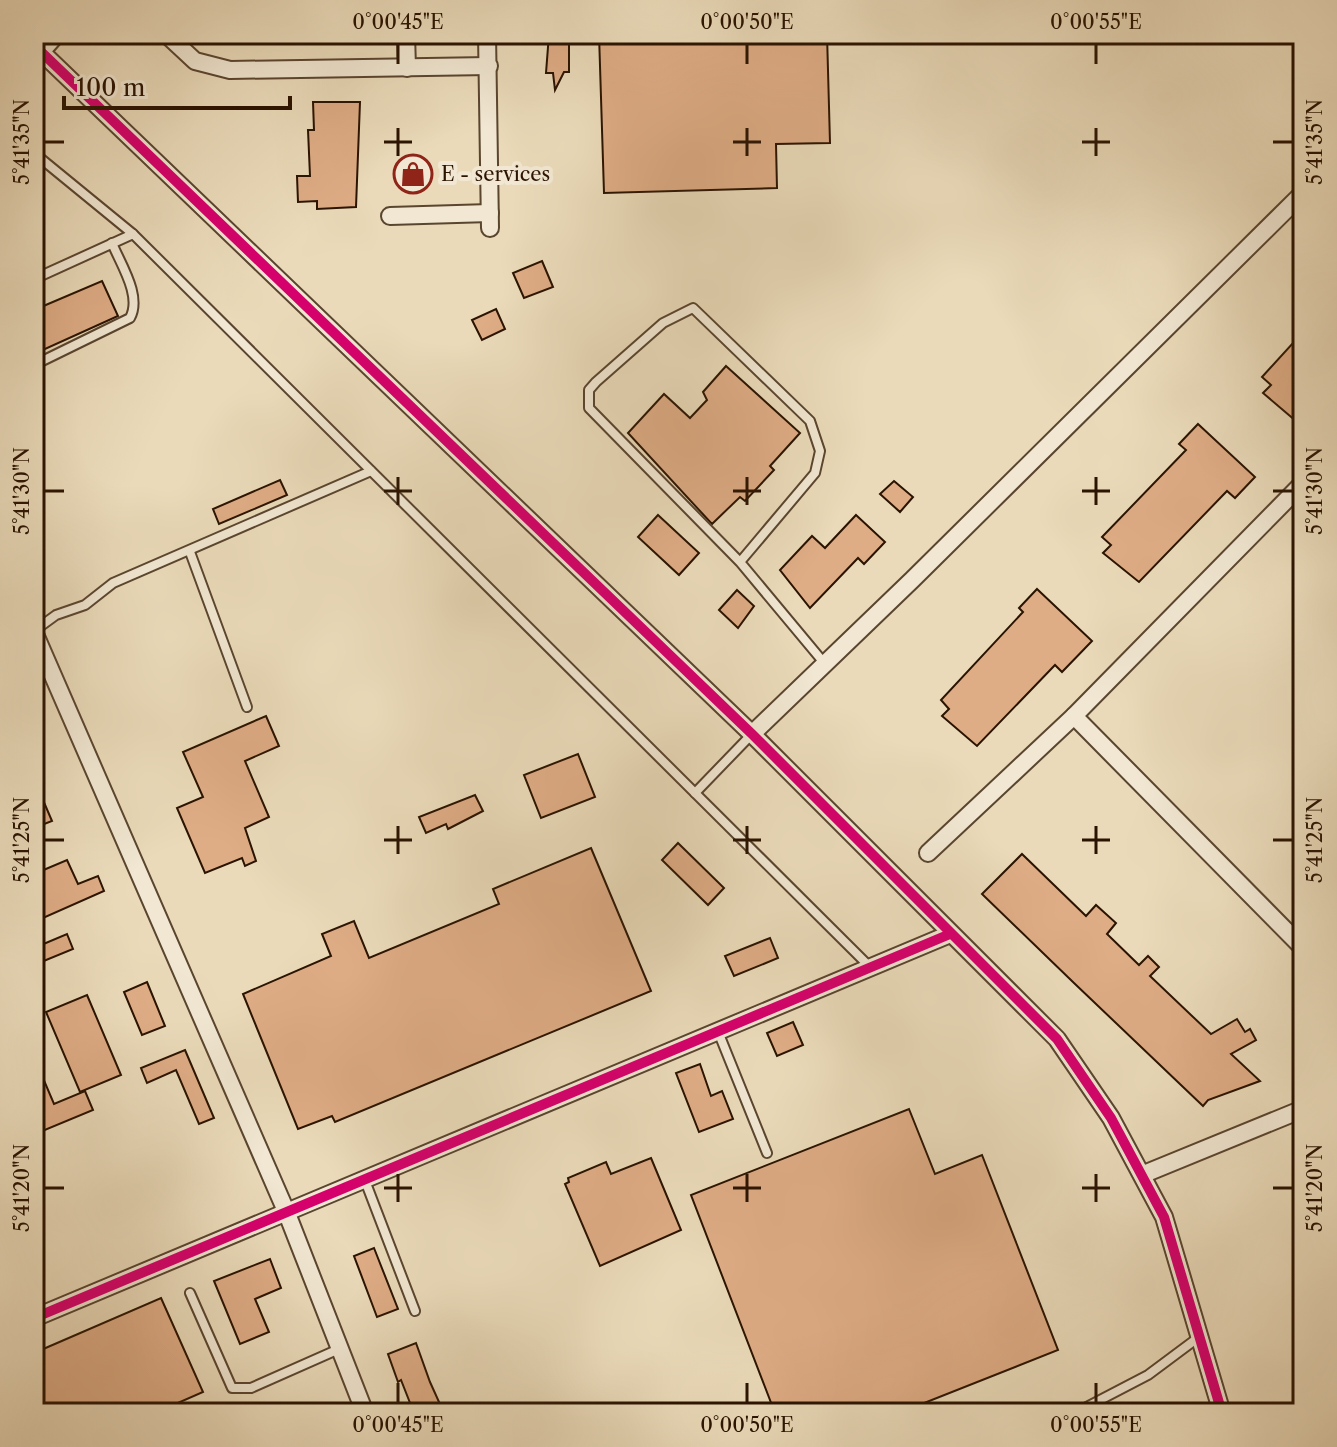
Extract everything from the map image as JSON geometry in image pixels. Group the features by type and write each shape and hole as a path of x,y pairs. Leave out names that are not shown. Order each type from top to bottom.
{"street":[{"path":"57,34 38,48 752,734 1057,1039 1111,1118 1144,1174 1164,1217 1222,1413"},
{"path":"166,34 195,61 230,70 489,66"},
{"path":"406,34 407,68"},
{"path":"390,216 490,221 487,34"},
{"path":"752,734 1303,193"},
{"path":"928,853 1074,716 1303,483"},
{"path":"34,632 286,1211 365,1413"},
{"path":"1074,716 1303,948"},
{"path":"34,1318 868,965 950,934"},
{"path":"1144,1174 1303,1109"}],"lane":[{"path":"34,153 133,234 868,965"},
{"path":"34,279 133,234"},
{"path":"34,365 130,318 135,310 134,296 112,243"},
{"path":"740,562 815,473 820,451 810,421 693,308 663,323 596,382 589,390 589,408 740,562 825,664"},
{"path":"34,632 56,615 85,605 113,583 371,471"},
{"path":"190,552 247,707"},
{"path":"695,793 752,734"},
{"path":"717,1029 767,1153"},
{"path":"363,1177 415,1311"},
{"path":"190,1293 232,1388 251,1388 340,1348"},
{"path":"1075,1413 1148,1375 1199,1337"}],"building":[{"path":"549,34 569,34 569,72 564,72 555,90 553,73 546,73"},
{"path":"599,34 827,34 830,143 776,144 777,188 604,193"},
{"path":"313,102 360,102 356,207 317,209 317,201 298,202 297,176 310,176 308,130 314,130"},
{"path":"542,261 553,287 524,298 513,273"},
{"path":"102,281 118,316 34,354 34,310"},
{"path":"496,309 505,329 482,340 472,320"},
{"path":"1303,332 1303,427 1263,393 1271,385 1262,377"},
{"path":"726,366 800,433 770,466 774,470 745,501 740,497 712,524 628,433 664,394 690,418 707,400 703,392"},
{"path":"1198,424 1255,477 1235,498 1227,491 1139,582 1103,553 1111,545 1102,537 1186,450 1179,444"},
{"path":"280,480 287,495 219,524 213,509"},
{"path":"894,481 913,497 900,512 880,494"},
{"path":"658,515 699,553 679,575 638,537"},
{"path":"856,515 885,542 864,564 858,558 810,608 780,570 812,536 825,548"},
{"path":"1037,589 1092,641 1062,672 1055,665 977,746 942,716 949,709 941,700 1023,612 1019,608"},
{"path":"737,590 754,606 738,628 719,610"},
{"path":"266,716 279,746 245,761 269,817 245,828 256,861 245,866 242,858 205,873 177,808 203,797 183,752"},
{"path":"578,754 595,797 541,818 524,775"},
{"path":"34,779 52,821 34,828"},
{"path":"475,795 483,811 448,829 446,824 426,833 419,817"},
{"path":"678,843 724,888 708,905 662,860"},
{"path":"591,848 651,991 335,1122 332,1116 298,1129 243,994 331,956 322,934 354,921 369,958 499,904 493,889"},
{"path":"1022,854 1086,916 1096,905 1116,923 1107,934 1139,965 1148,956 1159,967 1150,976 1211,1034 1237,1019 1245,1032 1250,1029 1256,1040 1231,1054 1260,1081 1208,1100 1203,1106 1074,983 982,894"},
{"path":"67,860 78,884 98,876 104,891 34,922 34,874"},
{"path":"67,934 73,949 34,965 34,948"},
{"path":"770,938 778,958 734,976 725,956"},
{"path":"147,982 165,1026 142,1035 124,992"},
{"path":"87,995 121,1075 80,1092 46,1012"},
{"path":"793,1022 803,1045 777,1056 767,1033"},
{"path":"185,1050 214,1118 199,1124 176,1070 147,1083 141,1068"},
{"path":"34,1057 54,1104 85,1091 93,1110 40,1132 34,1119"},
{"path":"700,1064 711,1096 722,1091 733,1119 699,1132 676,1073"},
{"path":"909,1109 935,1174 982,1155 1058,1350 899,1413 775,1413 691,1195"},
{"path":"651,1158 681,1230 600,1266 565,1184 569,1182 568,1178 606,1162 611,1174"},
{"path":"374,1248 398,1309 377,1317 354,1256"},
{"path":"270,1259 281,1288 255,1299 269,1332 240,1344 214,1281"},
{"path":"161,1298 203,1392 155,1413 34,1413 34,1353"},
{"path":"416,1343 444,1413 414,1413 401,1380 398,1382 388,1354"}],"cycle path":[{"path":"34,45 752,734 1057,1039 1111,1118 1164,1217 1222,1413"},
{"path":"34,1318 950,934"}],"place":[{"name":"E - services","path":"413,174"}]}
